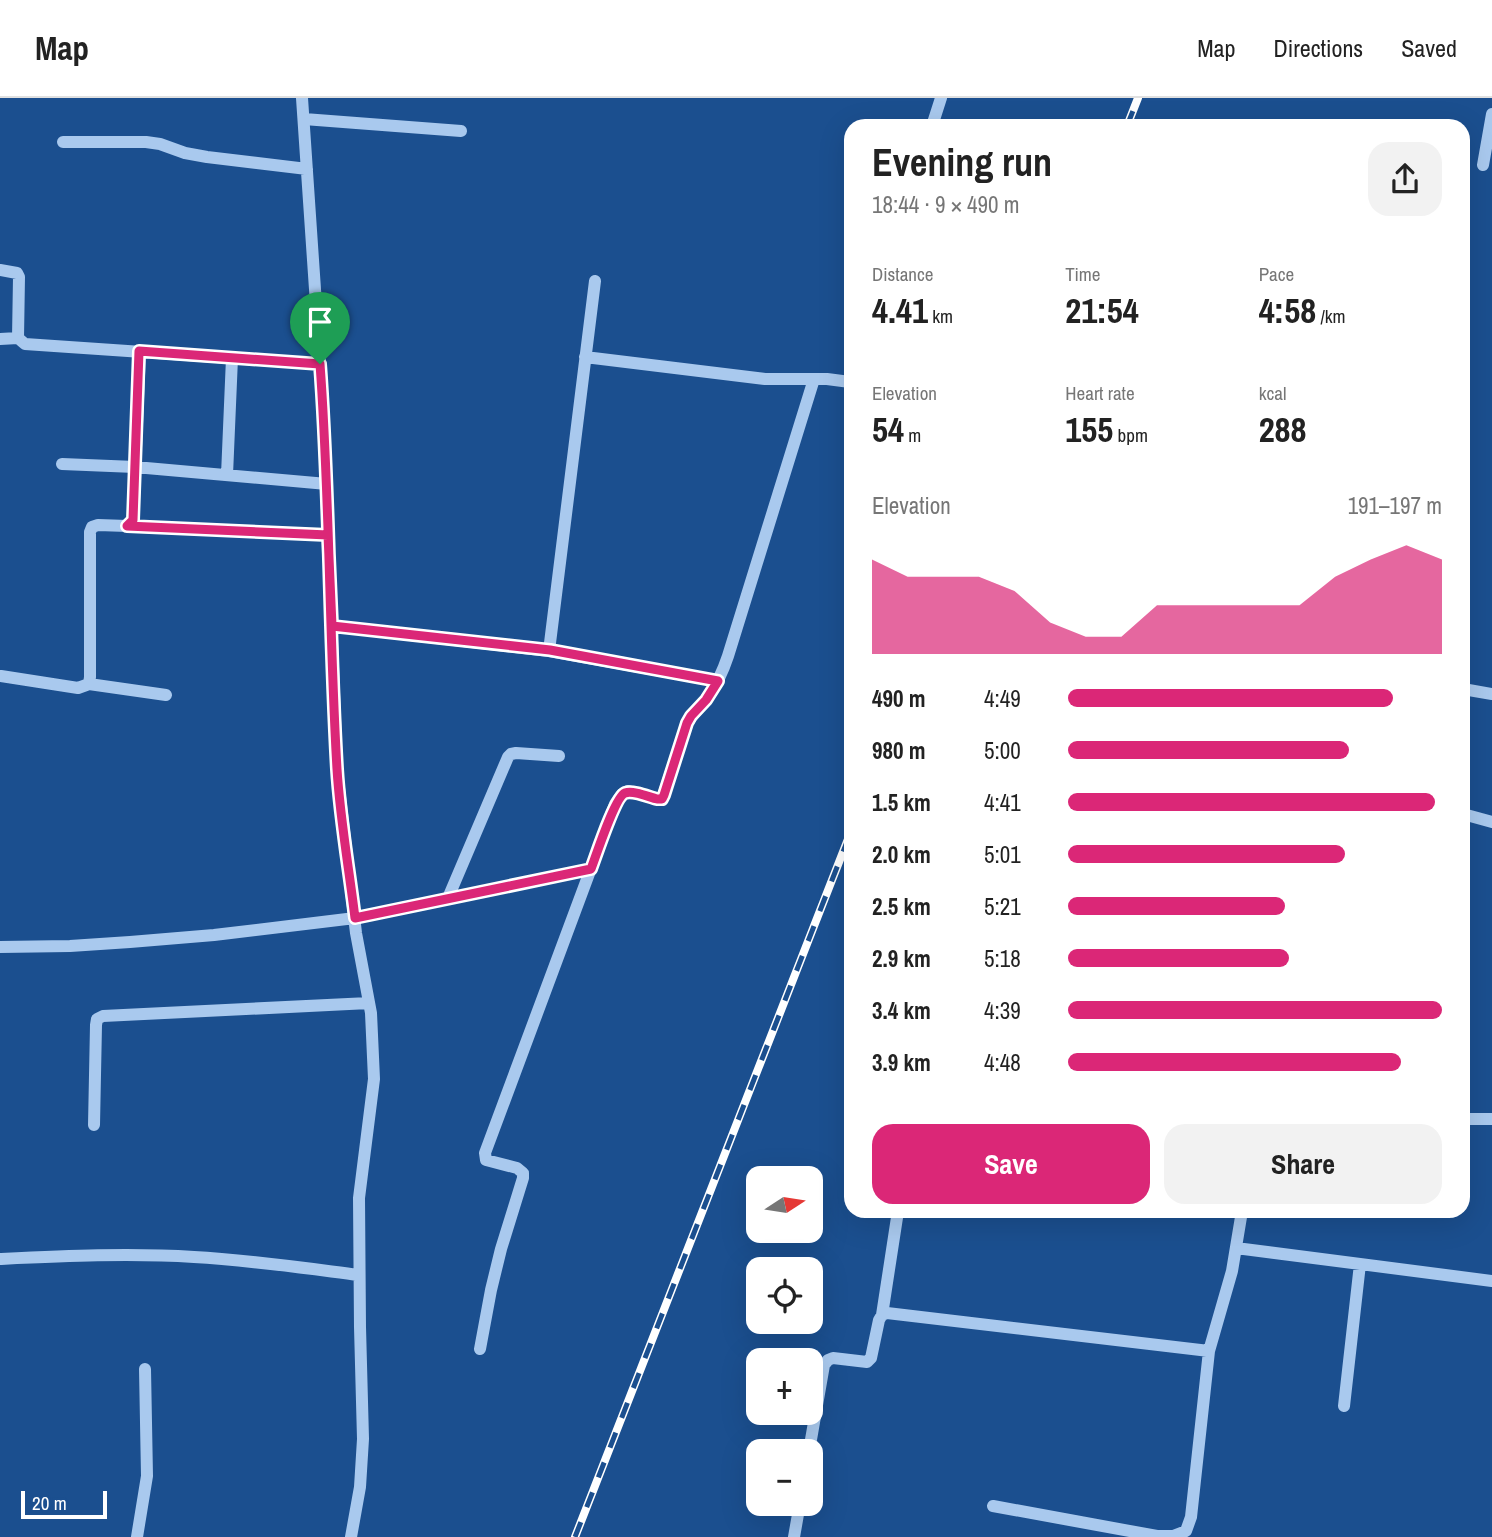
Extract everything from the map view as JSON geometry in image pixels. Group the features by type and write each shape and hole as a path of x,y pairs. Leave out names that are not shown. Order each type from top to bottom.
{"street":[{"path":"302,98 327,484 337,771 355,918 369,1003 374,1079 359,1198 363,1439 360,1487 351,1537"},
{"path":"934,119 941,98"},
{"path":"1483,165 1492,114"},
{"path":"304,119 461,131"},
{"path":"63,142 146,142 207,157 307,169"},
{"path":"0,270 17,273 19,277 18,338"},
{"path":"550,650 594,281"},
{"path":"0,339 18,338 25,344 320,364"},
{"path":"127,526 133,520 139,351"},
{"path":"585,357 753,378 844,382"},
{"path":"227,475 232,358"},
{"path":"480,1349 501,1249 523,1178 523,1173 517,1168 486,1160 485,1153 615,804 622,794 628,792 662,799 687,723 718,681 814,379"},
{"path":"62,464 135,467 327,484"},
{"path":"89,684 92,527 98,525 328,535"},
{"path":"332,626 550,650 718,681"},
{"path":"1,676 78,688 89,684 166,695"},
{"path":"1470,690 1492,694"},
{"path":"449,898 508,757 516,753 559,756"},
{"path":"1470,816 1492,822"},
{"path":"0,947 70,946 154,940 355,918 591,869"},
{"path":"94,1125 96,1025 97,1019 103,1016 369,1003"},
{"path":"1470,1119 1492,1119"},
{"path":"883,1315 897,1218"},
{"path":"993,1506 1157,1536 1173,1536 1186,1531 1191,1517 1209,1352 1232,1271 1241,1218"},
{"path":"1236,1248 1492,1281"},
{"path":"0,1259 94,1255 192,1257 359,1275"},
{"path":"1344,1406 1360,1264"},
{"path":"811,1439 824,1365 834,1357 867,1362 871,1358 878,1320 887,1313 1209,1352"},
{"path":"137,1537 147,1476 145,1369"},
{"path":"794,1537 798,1516"}],"railway":[{"path":"1130,119 1138,98"},
{"path":"575,1537 844,849"}],"route":[{"path":"320,364 139,351 133,520 127,526 328,535 332,626 550,650 718,681 683,731 662,799 628,792 622,794 615,804 591,869 355,918 337,771 332,626 323,407 320,364"}]}
